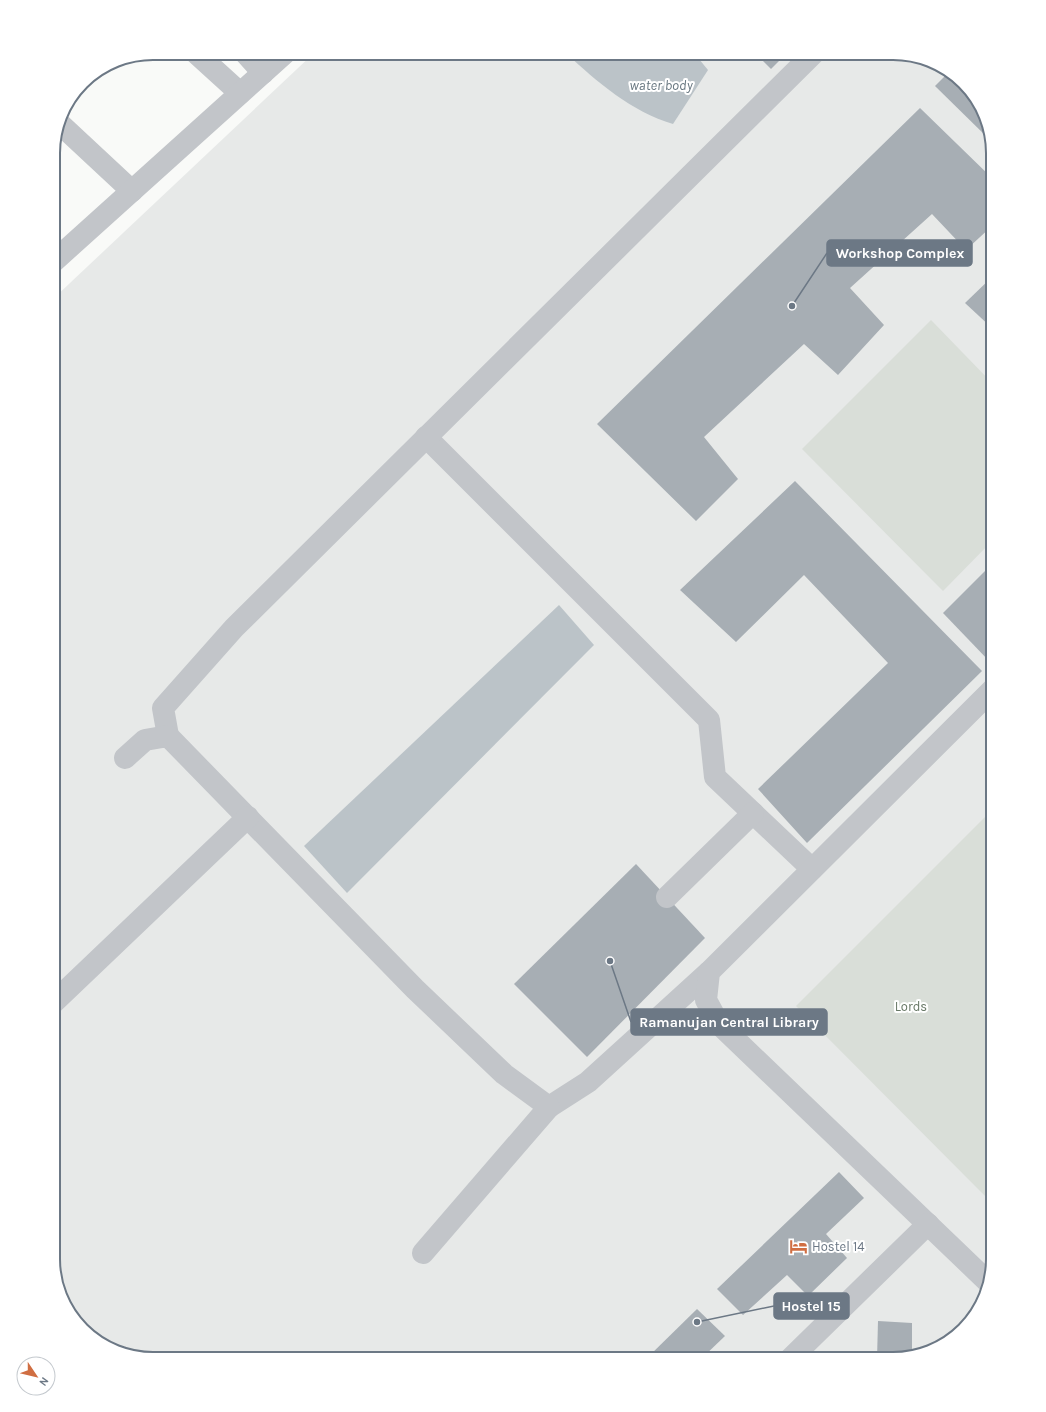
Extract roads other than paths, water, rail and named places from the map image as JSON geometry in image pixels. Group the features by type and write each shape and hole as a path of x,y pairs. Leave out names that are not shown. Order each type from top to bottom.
{"street":[{"path":"204,60 240,93"},
{"path":"251,60 263,73"},
{"path":"60,256 277,60"},
{"path":"549,1107 504,1074 415,989 168,736 163,708 234,628 807,60"},
{"path":"64,127 132,191"},
{"path":"426,437 709,720 715,777 812,869"},
{"path":"423,1253 549,1107 588,1082 709,972 986,696"},
{"path":"124,758 145,740 168,736"},
{"path":"667,897 753,813"},
{"path":"60,996 248,817"},
{"path":"709,972 706,1000 719,1024 984,1278"},
{"path":"797,1352 928,1224"}],"water":[{"name":"water body","path":"574,60 700,60 708,70 673,124 658,119 629,104 590,75"},
{"path":"559,605 594,645 347,893 304,846"}],"place":[{"name":"Workshop Complex","path":"792,306"},
{"name":"Ramanujan Central Library","path":"610,961"},
{"name":"Hostel 14","path":"799,1246"},
{"name":"Hostel 15","path":"697,1322"}],"park label":[{"name":"Lords","path":"911,1006"}]}
